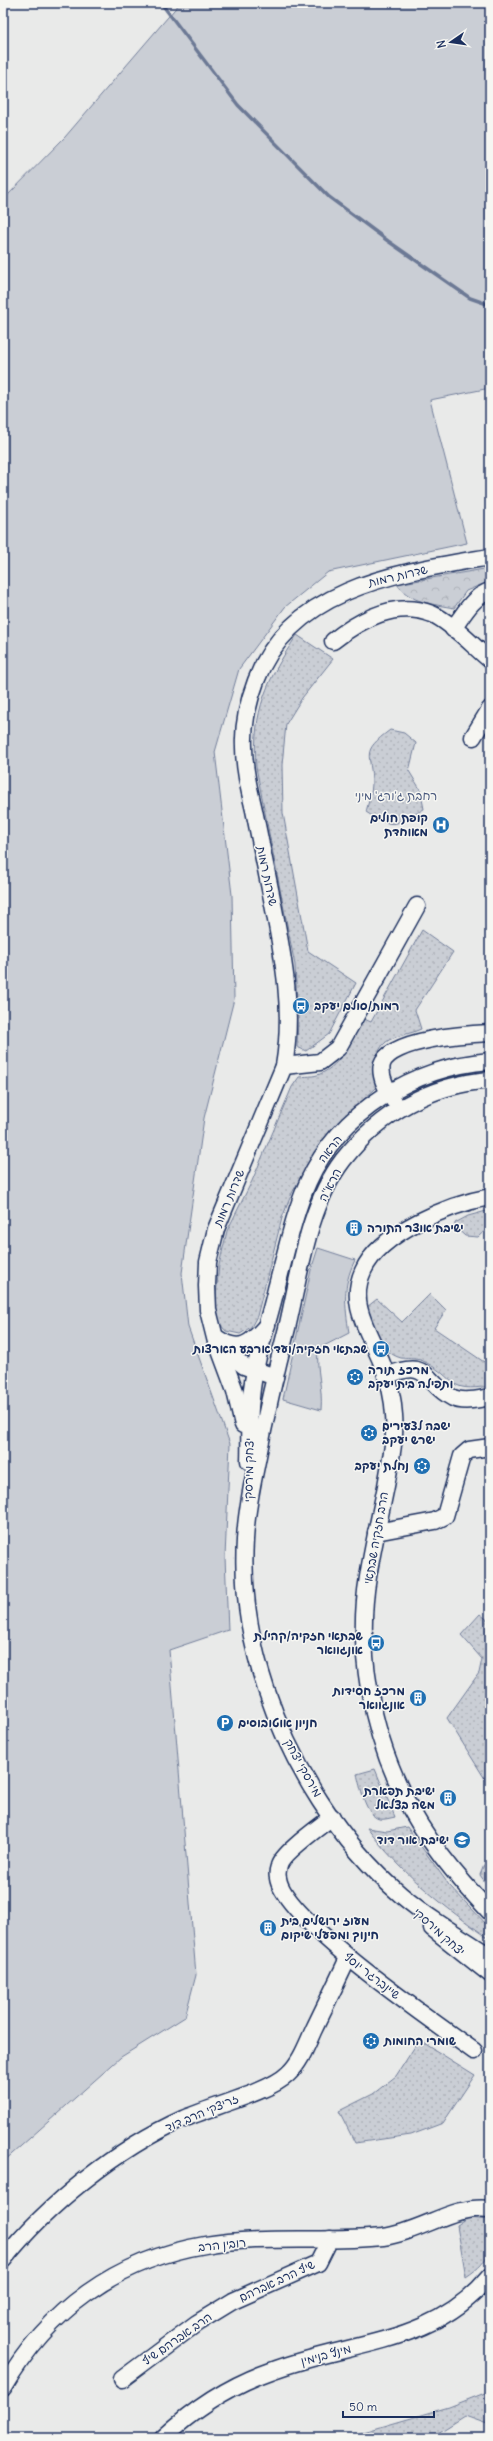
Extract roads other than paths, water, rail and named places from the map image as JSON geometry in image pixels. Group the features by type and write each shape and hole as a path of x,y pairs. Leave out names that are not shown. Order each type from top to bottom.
{"street":[{"name":"שדרות רמות","path":"249,1458 235,1391 215,1339 208,1310 207,1286 208,1262 216,1229 284,1066 289,1020 284,959 248,783 244,746 247,711 258,674 266,658 291,626 324,601 362,585 490,557"},
{"path":"453,629 472,603 483,593 490,591"},
{"path":"333,641 365,619 381,613 396,611 420,611 433,615 453,629 490,660"},
{"path":"473,737 490,709"},
{"path":"284,1066 320,1062 338,1048 418,906"},
{"path":"399,1109 389,1093 381,1071 383,1062 390,1053 426,1041 490,1033"},
{"name":"הראה","path":"256,1372 293,1224 308,1182 326,1153 358,1116 389,1093 432,1072 465,1063 490,1061"},
{"name":"הרא''ה","path":"275,1377 311,1229 325,1190 339,1166 371,1129 399,1109 438,1090 468,1082 490,1080"},
{"name":"הרב חזקיה שבתאי","path":"490,1196 461,1205 419,1222 394,1236 369,1258 358,1286 358,1311 386,1376 393,1402 394,1430 366,1587 364,1624 368,1673 376,1719 385,1748 403,1795 413,1813 458,1875 490,1912"},
{"path":"215,1339 236,1347 256,1338 267,1325"},
{"path":"215,1339 232,1358 256,1372 275,1377"},
{"path":"386,1376 407,1369 418,1371 427,1374 444,1392 454,1398 477,1400 490,1397"},
{"name":"יצחק מירסקי","path":"248,1509 251,1397 256,1372"},
{"name":"יצחק מירסקי","path":"248,1509 275,1377"},
{"path":"376,1532 435,1521 445,1516 462,1456 469,1450 490,1447"},
{"name":"מירסקי יצחק","path":"248,1509 245,1537 244,1583 250,1627 266,1690 294,1758 332,1817 355,1848 392,1887 423,1911 490,1956"},
{"name":"שיינברגר יוסף","path":"332,1817 286,1856 279,1864 278,1878 284,1893 306,1918 348,1958 474,2051"},
{"name":"יצחק מירסקי","path":"392,1887 438,1934 490,1974"},
{"name":"זריצקי הרב דוד","path":"3,2260 37,2221 62,2198 98,2170 130,2149 182,2120 281,2080 298,2062 348,1958"},
{"name":"רובין הרב","path":"3,2388 30,2346 68,2306 84,2293 129,2268 152,2258 206,2245 399,2234 464,2210 477,2207 490,2209"},
{"name":"שיף הרב אברהם","path":"233,2301 318,2263 330,2239"},
{"name":"מינץ בנימין","path":"163,2438 210,2401 270,2371 320,2355 397,2337 431,2324 462,2303 490,2276"},
{"name":"הרב אברהם שיף","path":"122,2379 197,2323 233,2301"}],"waterway":[{"path":"161,3 238,105 329,197 388,241 470,298 490,305"}],"place":[{"name":"קופת חולים מאוחדת","path":"441,825"},
{"name":"רמות/סולם יעקב","path":"301,1006"},
{"name":"ישיבת אוצר התורה","path":"354,1228"},
{"name":"שבתאי חזקיה/ועד ארבע הארצות","path":"381,1349"},
{"name":"מרכז תורה ותפילה בית יעקב","path":"355,1377"},
{"name":"ישבה לצעירים ישרש יעקב","path":"369,1433"},
{"name":"נחלת יעקב","path":"422,1466"},
{"name":"שבתאי חזקיה/קהילת אונגוואר","path":"376,1643"},
{"name":"מרכז חסידות אונגוואר","path":"418,1698"},
{"name":"חניון אוטובוסים","path":"225,1723"},
{"name":"ישיבת תפארת משה בצלאל","path":"448,1798"},
{"name":"ישיבת אור דוד","path":"462,1840"},
{"name":"מעוז ירושלים בית חינוך ומפעלי שיקום","path":"268,1928"},
{"name":"שומרי החומות","path":"371,2041"}],"park label":[{"name":"רחבת ג'ורג' מיני","path":"396,796"}]}
